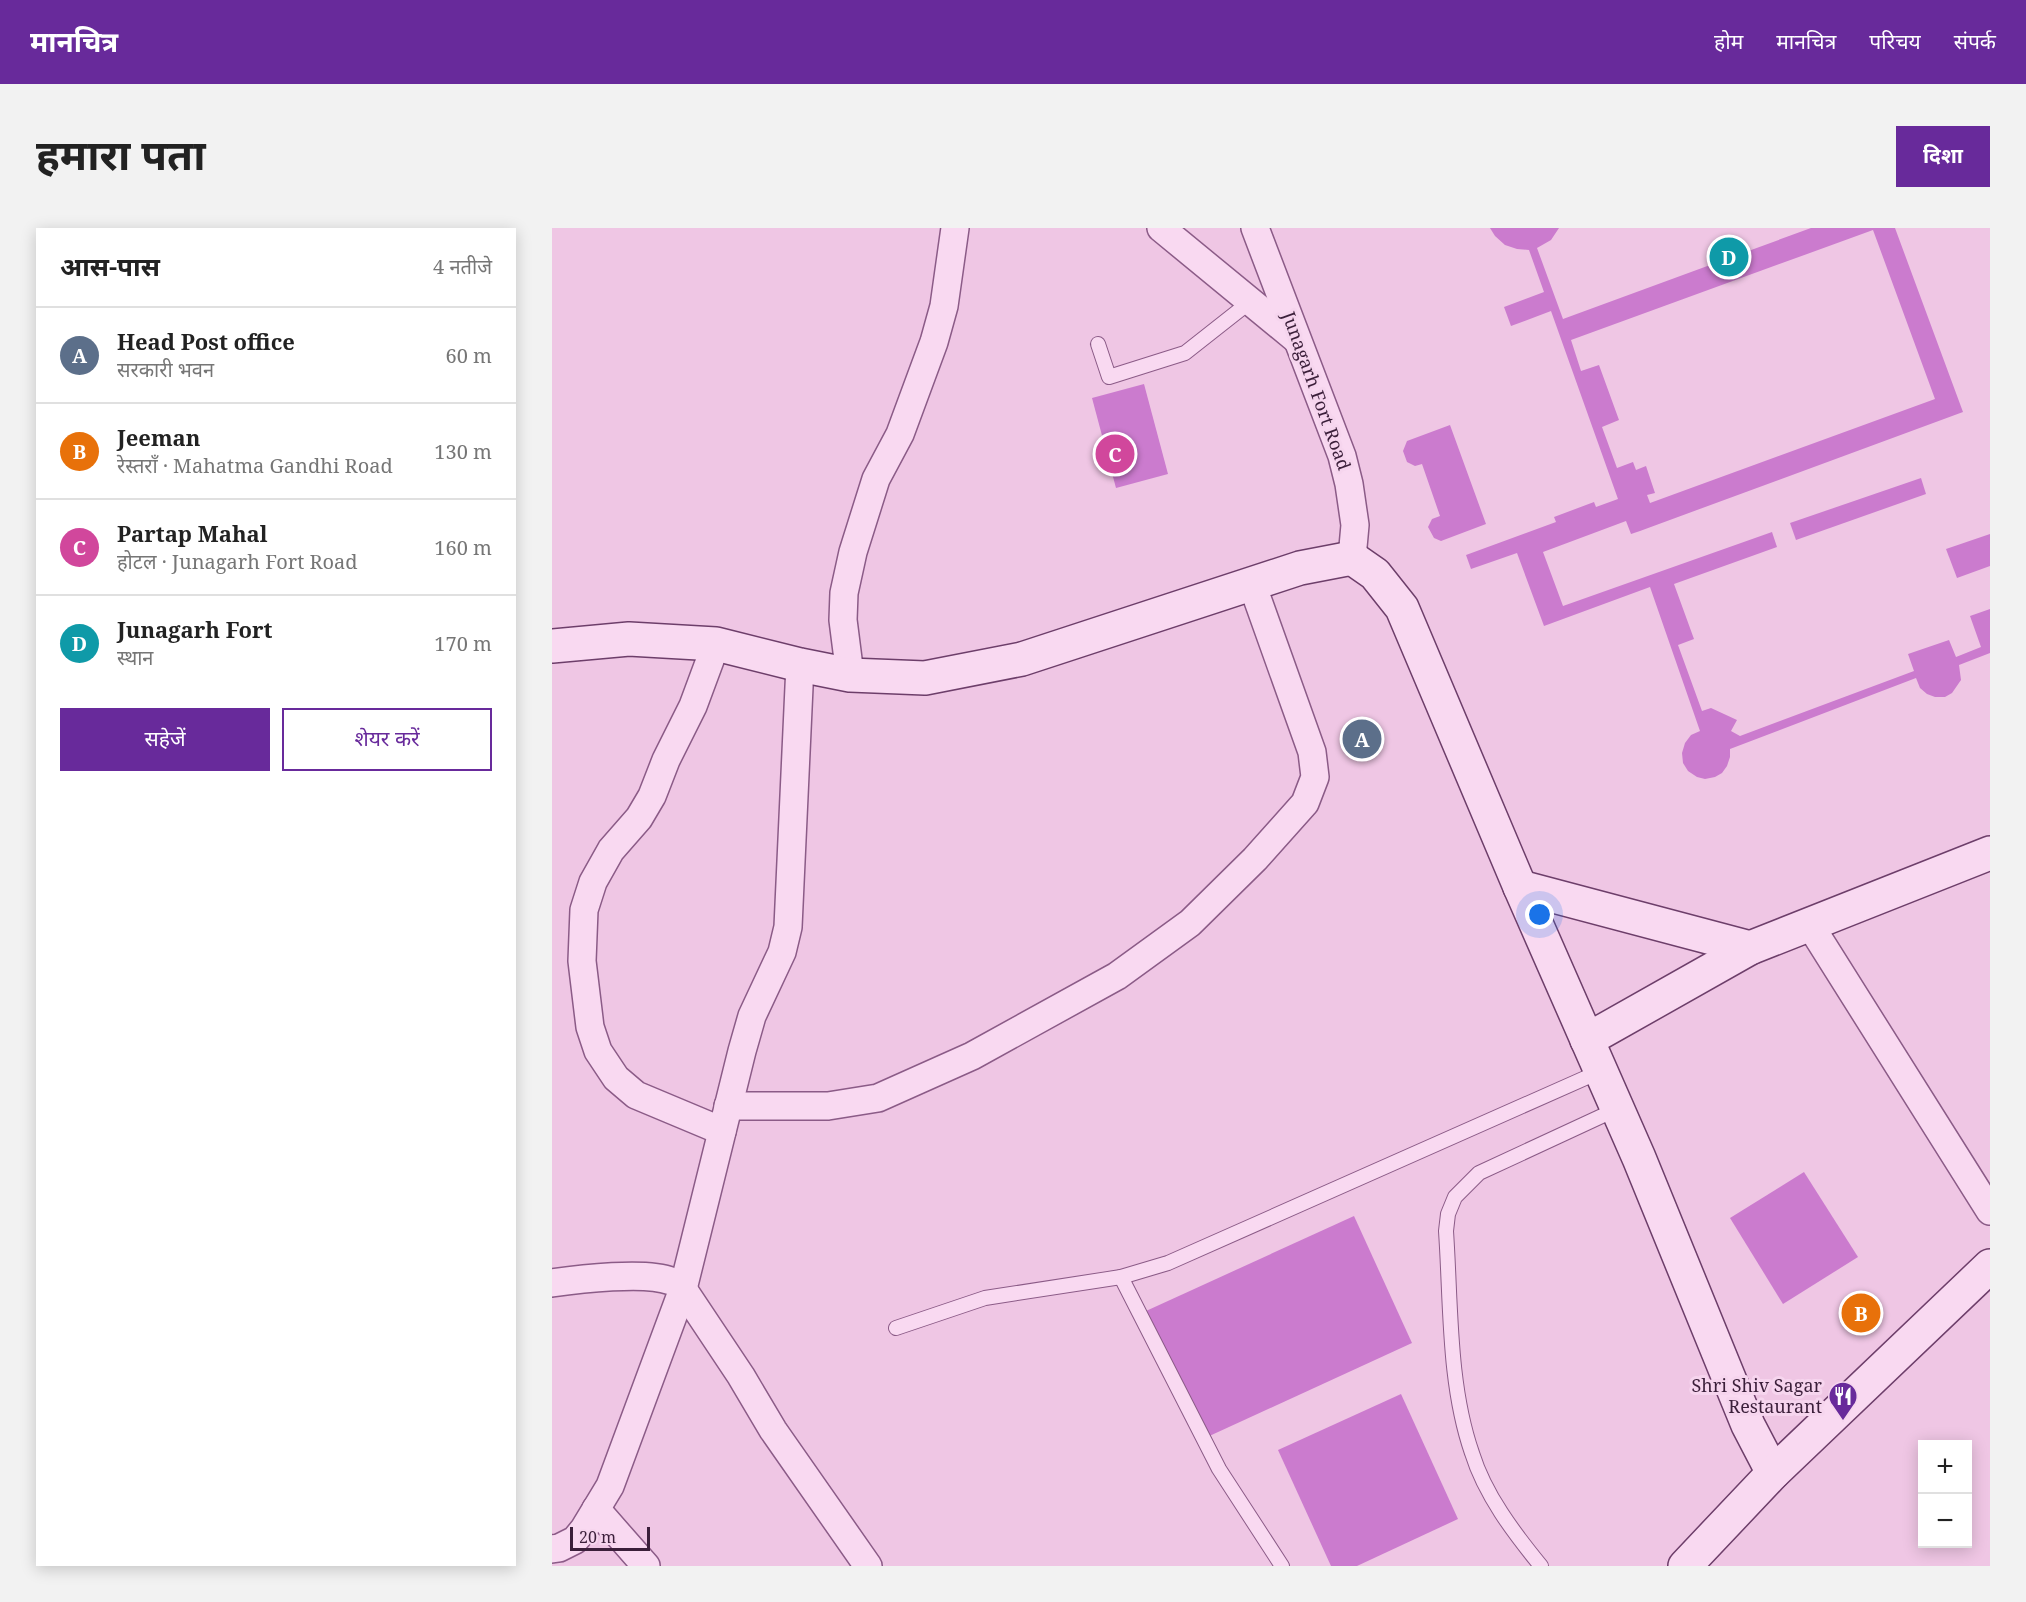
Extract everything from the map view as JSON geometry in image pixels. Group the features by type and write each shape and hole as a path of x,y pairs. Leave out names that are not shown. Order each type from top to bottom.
{"street":[{"path":"850,675 843,620 844,593 853,552 876,479 900,434 934,342 944,306 955,228"},
{"path":"1161,228 1297,340"},
{"name":"Junagarh Fort Road","path":"1255,228 1342,456 1355,525 1352,558"},
{"path":"552,646 629,639 716,644 800,666 850,675 925,678 1022,659 1300,568 1352,558 1375,574 1402,608 1601,1071 1748,1425 1773,1473"},
{"path":"716,644 693,706 666,759 652,796 639,818 611,850 593,882 584,910 582,961 590,1027 598,1051 616,1078 636,1095 725,1119 878,1098 913,1084 972,1056 1117,976 1190,923 1223,892 1305,803 1315,777 1312,752 1252,584"},
{"path":"558,1554 575,1540 610,1486 683,1288 752,1016 782,952 788,927 800,666"},
{"path":"1587,1040 1750,948 1990,853"},
{"path":"1520,887 1750,948"},
{"path":"1810,925 1990,1211"},
{"path":"552,1283 597,1278 654,1277 671,1281 683,1288 779,1439 868,1566"},
{"path":"1685,1566 1773,1473 1986,1277"},
{"path":"596,1509 646,1566"}],"lane":[{"path":"1098,344 1109,377 1185,352 1251,301"},
{"path":"896,1328 985,1298 1121,1276 1168,1263 1601,1071"},
{"path":"1541,1566 1515,1535 1491,1495 1472,1455 1456,1383 1446,1231 1448,1214 1455,1197 1479,1173 1617,1109"},
{"path":"1121,1276 1219,1469 1282,1566"}],"building":[{"path":"1490,228 1559,228 1551,240 1537,248 1563,319 1811,228 1895,228 1963,412 1631,534 1626,521 1543,552 1563,606 1772,532 1777,547 1674,584 1694,639 1678,645 1702,711 1711,708 1737,720 1731,731 1740,736 1914,671 1908,654 1949,640 1956,657 1981,647 1970,616 1990,609 1990,653 1959,665 1961,680 1952,693 1945,697 1927,694 1920,688 1916,678 1730,749 1727,766 1715,777 1705,779 1688,771 1683,763 1682,753 1685,743 1691,735 1700,731 1650,587 1544,626 1517,553 1471,569 1466,555 1556,522 1554,517 1594,502 1596,507 1618,499 1551,311 1511,326 1504,307 1544,292 1529,250 1505,245","holes":["1873,230 1935,399 1650,503 1647,495 1655,493 1646,466 1636,470 1633,462 1617,468 1602,427 1619,420 1599,365 1581,371 1571,340"]},
{"path":"1144,384 1168,474 1116,488 1092,398"},
{"path":"1450,425 1486,524 1441,541 1434,538 1428,527 1432,519 1440,516 1422,464 1415,466 1407,462 1403,451 1407,441"},
{"path":"1921,478 1926,494 1796,540 1790,523"},
{"path":"1990,534 1990,566 1957,578 1946,549"},
{"path":"1804,1172 1858,1257 1783,1304 1730,1218"},
{"path":"1354,1216 1412,1343 1205,1438 1146,1311"},
{"path":"1401,1394 1458,1519 1357,1566 1331,1566 1278,1450"}],"place":[{"name":"Junagarh Fort","path":"1729,257"},
{"name":"Partap Mahal","path":"1115,454"},
{"name":"Head Post office","path":"1362,739"},
{"name":"Jeeman","path":"1861,1313"},
{"name":"Shri Shiv Sagar Restaurant","path":"1843,1422"}]}
